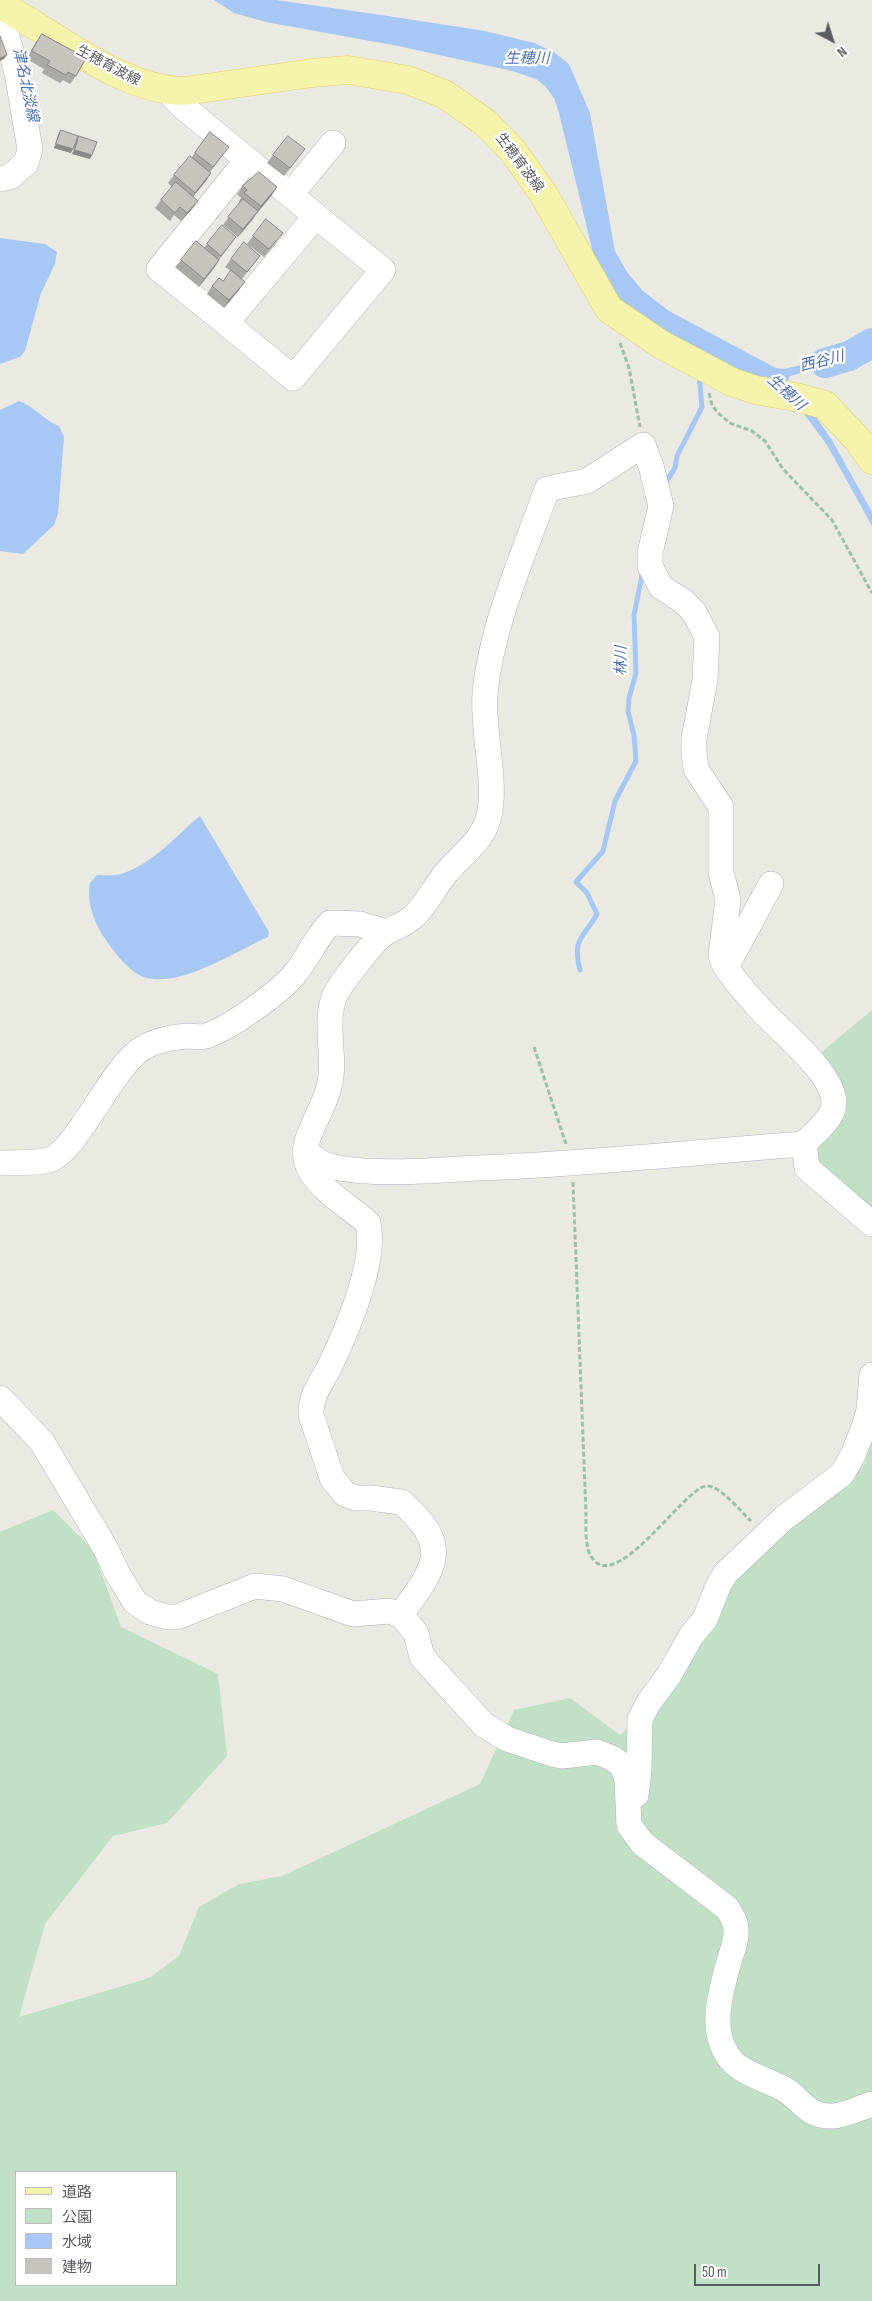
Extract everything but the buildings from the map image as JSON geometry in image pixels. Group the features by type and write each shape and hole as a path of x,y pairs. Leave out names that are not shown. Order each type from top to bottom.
{"main road":[{"name":"生穂育波線","path":"7,7 134,82 168,91 185,92 312,73 348,70 398,78 435,90 479,117 513,151 544,195 609,309 701,366 743,386 820,403 831,410 870,449"}],"street":[{"path":"0,179 10,177 26,163 29,158 30,149 16,73 7,7"},
{"path":"168,91 182,106 383,270 293,378 159,269 247,160"},
{"path":"290,195 333,143"},
{"path":"226,323 316,216"},
{"path":"306,1150 312,1158 321,1163 333,1167 363,1171 440,1170 571,1164 804,1144 833,1110 832,1093 809,1059 762,1010 726,967 721,955 728,900 721,872 721,807 696,769 694,754 694,739 706,680 707,637 694,612 683,601 661,587 650,566 650,553 660,501 643,445 587,481 547,489 511,589 489,666 485,695 485,731 490,787 489,816 478,839 467,853 447,872 416,914 405,924 386,932 376,941 336,993 331,1009 332,1070 330,1087 306,1150 308,1166 313,1178 368,1223 368,1260 361,1288 330,1366 316,1390 310,1407 332,1478 341,1491 350,1497 401,1502 407,1506 432,1537 434,1545 433,1563 401,1615"},
{"path":"726,967 772,884"},
{"path":"0,1163 50,1160 59,1155 70,1146 117,1075 140,1050 150,1044 178,1038 204,1037 246,1015 293,976 330,923 360,924 386,932"},
{"path":"804,1144 806,1168 872,1224"},
{"path":"628,1814 635,1801 639,1771 640,1719 644,1710 670,1675 691,1636 705,1619 719,1584 726,1573 784,1518 832,1483 849,1464 869,1410 872,1375"},
{"path":"0,1398 42,1442 107,1551 116,1571 135,1602 142,1609 167,1617 177,1617 245,1588 262,1586 283,1589 353,1614 389,1611 401,1615 416,1633 422,1657 484,1725 507,1739 552,1754 562,1756 597,1752 612,1758 622,1765 626,1778 629,1825 642,1843 727,1908 734,1918 735,1940 718,2003 720,2033 728,2056 735,2065 787,2090 811,2111 838,2117 872,2104"}],"path":[{"path":"609,309 629,368 643,445"},
{"path":"701,366 712,405 730,423 752,431 770,447 783,469 838,527 872,593"},
{"path":"534,1047 564,1136 571,1164 586,1514 590,1554 594,1560 603,1564 612,1564 626,1557 644,1544 691,1493 697,1488 707,1486 716,1489 724,1495 765,1536"}],"green space":[{"path":"872,1010 872,1209 818,1166 818,1144 846,1103 818,1055"},
{"path":"872,1428 872,2301 0,2301 0,1532 53,1510 93,1550 121,1627 218,1674 227,1756 167,1823 113,1836 45,1924 19,2017 149,1978 179,1956 199,1907 239,1884 282,1876 480,1784 514,1710 570,1698 620,1735 667,1695 727,1583 788,1525 843,1487 865,1463"}],"water":[{"name":"生穂川","path":"214,0 276,0 388,16 485,31 534,43 554,52 569,64 590,113 615,251 627,272 643,291 669,311 776,368 784,369 831,358 860,345 863,350 842,362 790,376 786,384 814,414 832,440 872,512 872,526 827,445 804,414 777,387 680,344 614,299 594,257 559,113 554,98 545,86 536,79 512,71 398,46 266,22 234,13"},
{"path":"0,238 45,244 57,252 55,264 41,293 25,351 20,357 0,364"},
{"path":"19,401 59,426 64,437 58,514 54,525 23,554 0,551 0,410"},
{"path":"200,816 269,932 268,937 207,967 190,973 174,978 158,979 144,977 133,971 122,961 102,934 90,905 90,883 97,875 121,874 143,864"}],"waterway":[{"name":"西谷川","path":"825,363 849,356 872,343"},
{"name":"林川","path":"664,486 675,468 677,456 702,407 699,374"},
{"name":"林川","path":"580,970 578,945 597,914 587,893 576,882 603,851 615,801 636,761 634,735 628,711 629,698 636,673 634,615 643,570"}],"water label":[{"name":"津名北淡線","path":"25,85"}]}
